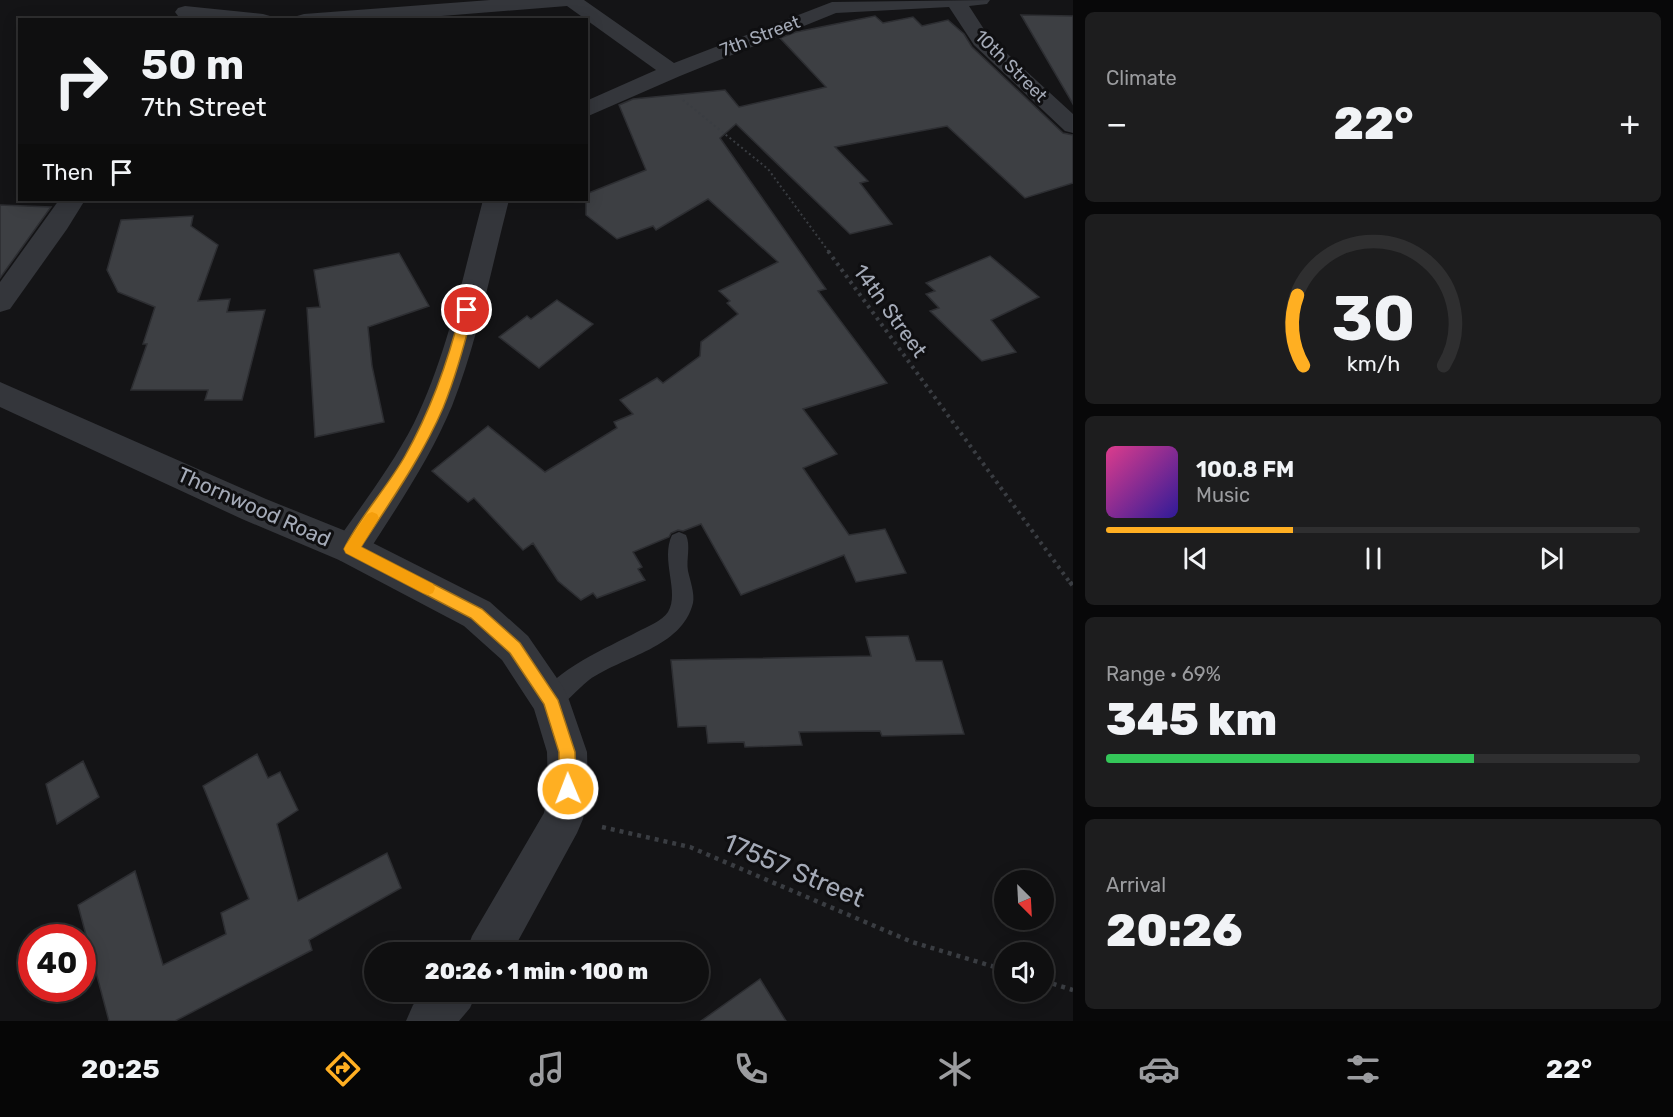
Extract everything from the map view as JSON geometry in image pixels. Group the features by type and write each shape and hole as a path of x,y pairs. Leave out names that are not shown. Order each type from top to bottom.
{"street":[{"path":"331,18 571,0 664,75"},
{"name":"7th Street","path":"588,109 664,75 832,8 854,5 980,0"},
{"name":"10th Street","path":"955,1 981,41 1073,126"},
{"path":"186,10 248,18"},
{"path":"0,302 71,201"},
{"path":"351,549 409,461 436,408 456,354 496,201"},
{"name":"Thornwood Road","path":"0,394 254,509 351,549 477,614 515,648 550,700 567,752 568,789 563,819 494,942"},
{"path":"429,1021 445,1002"}],"lane":[{"path":"550,700 582,672 657,633 674,621 683,601 677,564 679,541"}],"path":[{"name":"14th Street","path":"664,75 768,169 1073,586"},
{"name":"17557 Street","path":"563,819 690,847 912,942 994,967"},
{"path":"1054,984 1073,990"}],"building":[{"path":"1021,15 1073,16 1073,104"},
{"path":"875,16 883,23 913,17 922,26 948,20 964,34 972,47 1063,133 1073,135 1073,183 1025,198 947,126 835,147 868,181 860,183 892,224 850,234 736,124 720,138 826,289 818,291 887,383 803,409 837,454 803,468 849,535 885,529 906,573 856,582 844,555 741,595 701,524 683,531 678,530 671,533 669,537 633,552 642,567 638,569 645,580 597,598 593,593 581,600 558,581 533,543 523,550 474,498 468,502 432,471 488,426 545,472 617,428 614,422 633,414 620,400 657,378 663,383 700,356 701,342 738,314 727,303 730,301 719,291 778,262 708,199 656,230 653,226 617,239 586,215 586,201 588,201 588,193 646,170 619,105 633,99 725,90 739,107 826,87 780,38 796,32"},
{"path":"0,205 51,207 0,278"},
{"path":"193,216 191,226 218,245 198,301 230,299 227,312 265,310 242,400 205,400 208,390 131,390 147,344 143,344 155,307 118,292 107,270 121,220"},
{"path":"399,253 429,306 368,327 372,366 384,422 315,437 307,308 320,307 314,270"},
{"path":"990,256 1039,297 991,320 1016,352 982,361 930,311 939,308 926,294 935,291 926,283"},
{"path":"557,300 593,324 539,368 499,337 527,316 531,319"},
{"path":"908,636 916,661 942,661 964,734 882,736 880,731 799,732 802,745 745,747 744,742 708,743 706,726 678,727 671,660 871,656 866,637"},
{"path":"257,754 268,778 280,772 298,810 277,824 298,901 387,853 401,888 309,940 312,950 175,1021 109,1021 96,972 96,924 83,924 78,905 135,871 163,965 226,934 221,913 249,899 203,786"},
{"path":"83,761 99,797 57,824 46,784"},
{"path":"760,979 786,1021 701,1021"}],"slow traffic":[{"path":"372,518 351,549 428,588"}],"route":[{"path":"467,310 456,354 436,408 409,461 351,549 477,614 515,648 550,700 567,752 568,789"}]}
